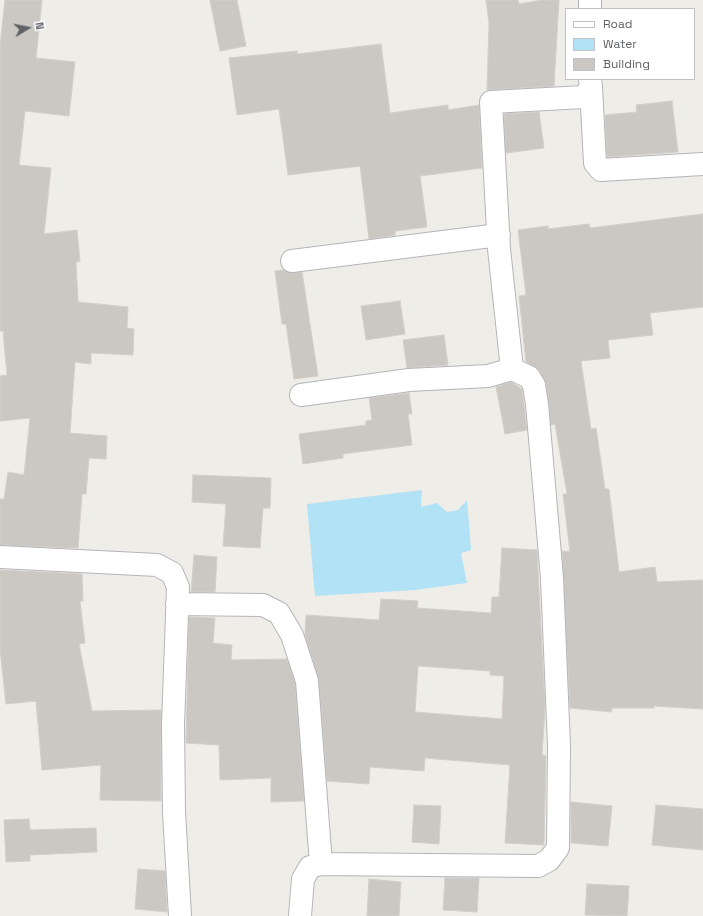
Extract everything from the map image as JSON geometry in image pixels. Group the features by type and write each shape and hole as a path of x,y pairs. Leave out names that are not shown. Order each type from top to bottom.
{"street":[{"path":"591,83 596,163 601,170 703,164"},
{"path":"512,369 499,235 491,102 584,97 591,83"},
{"path":"292,261 499,235"},
{"path":"300,916 302,879 310,867 321,864 538,866 549,860 558,848 559,746 552,578 537,404 534,385 529,377 512,369 488,376 409,380 301,395"},
{"path":"0,557 157,565 172,573 178,587 173,725 174,812 180,916"},
{"path":"177,604 263,606 279,613 292,635 307,681 321,864"}],"water":[{"path":"422,490 421,507 437,503 447,512 458,510 467,500 471,550 461,553 467,583 415,590 315,596 307,504"}],"building":[{"path":"5,0 42,0 36,58 75,62 69,116 25,111 19,165 51,168 44,234 77,230 80,261 76,262 78,302 128,307 127,328 134,329 133,355 91,353 91,364 75,362 70,433 107,436 106,459 89,458 86,494 82,494 78,548 0,545 0,499 4,499 8,472 24,475 30,418 0,421 0,376 7,375 3,331 0,331 0,46"},
{"path":"210,0 237,0 246,46 220,51"},
{"path":"486,0 518,0 519,4 542,0 559,0 554,86 487,90 489,23"},
{"path":"381,44 390,113 448,105 448,110 479,105 482,168 420,176 427,227 395,231 395,235 369,239 360,166 288,175 279,109 237,115 229,58 297,51 297,54"},
{"path":"672,101 678,152 607,157 605,115 637,112 636,105"},
{"path":"539,112 544,148 506,153 504,114"},
{"path":"703,214 703,307 650,313 653,335 608,340 610,358 581,361 591,429 596,428 605,489 609,489 619,572 655,567 657,582 703,580 703,709 654,706 654,708 612,708 611,712 570,708 562,551 570,552 563,494 567,494 555,424 551,425 546,383 539,370 526,362 519,296 526,295 518,230 548,226 548,229 589,224 590,228"},
{"path":"284,270 293,273 302,272 318,376 294,379 286,324 282,324 275,271"},
{"path":"400,301 405,334 366,340 361,306"},
{"path":"444,335 448,365 407,368 403,340"},
{"path":"511,382 522,389 527,430 505,434 496,387"},
{"path":"409,393 412,414 408,414 412,445 343,454 343,458 303,464 299,434 366,425 366,421 372,420 369,398"},
{"path":"193,475 271,478 270,508 263,508 260,548 223,546 226,504 192,502"},
{"path":"502,548 537,550 545,708 542,755 546,756 544,845 505,843 510,765 425,758 424,771 370,767 369,784 327,781 319,680 305,635 306,615 379,620 381,599 418,601 417,608 491,613 492,597 499,597","holes":["418,666 490,671 490,675 504,676 502,719 415,712"]},
{"path":"194,555 217,557 215,592 191,592"},
{"path":"0,570 82,574 83,601 80,601 85,643 79,644 92,711 161,710 161,801 100,800 101,765 42,770 36,701 6,704 0,649"},
{"path":"189,617 215,618 213,643 232,645 231,660 287,659 295,683 304,801 271,802 271,778 220,780 219,745 186,743"},
{"path":"571,802 612,806 608,846 571,843"},
{"path":"414,805 441,806 439,844 412,842"},
{"path":"656,805 703,809 703,850 652,845"},
{"path":"29,819 30,830 96,828 97,852 30,855 30,861 6,862 4,820"},
{"path":"138,869 165,871 167,912 135,909"},
{"path":"445,878 479,878 477,912 443,910"},
{"path":"369,879 401,882 399,916 367,916"},
{"path":"587,884 629,886 627,916 585,915"}]}
